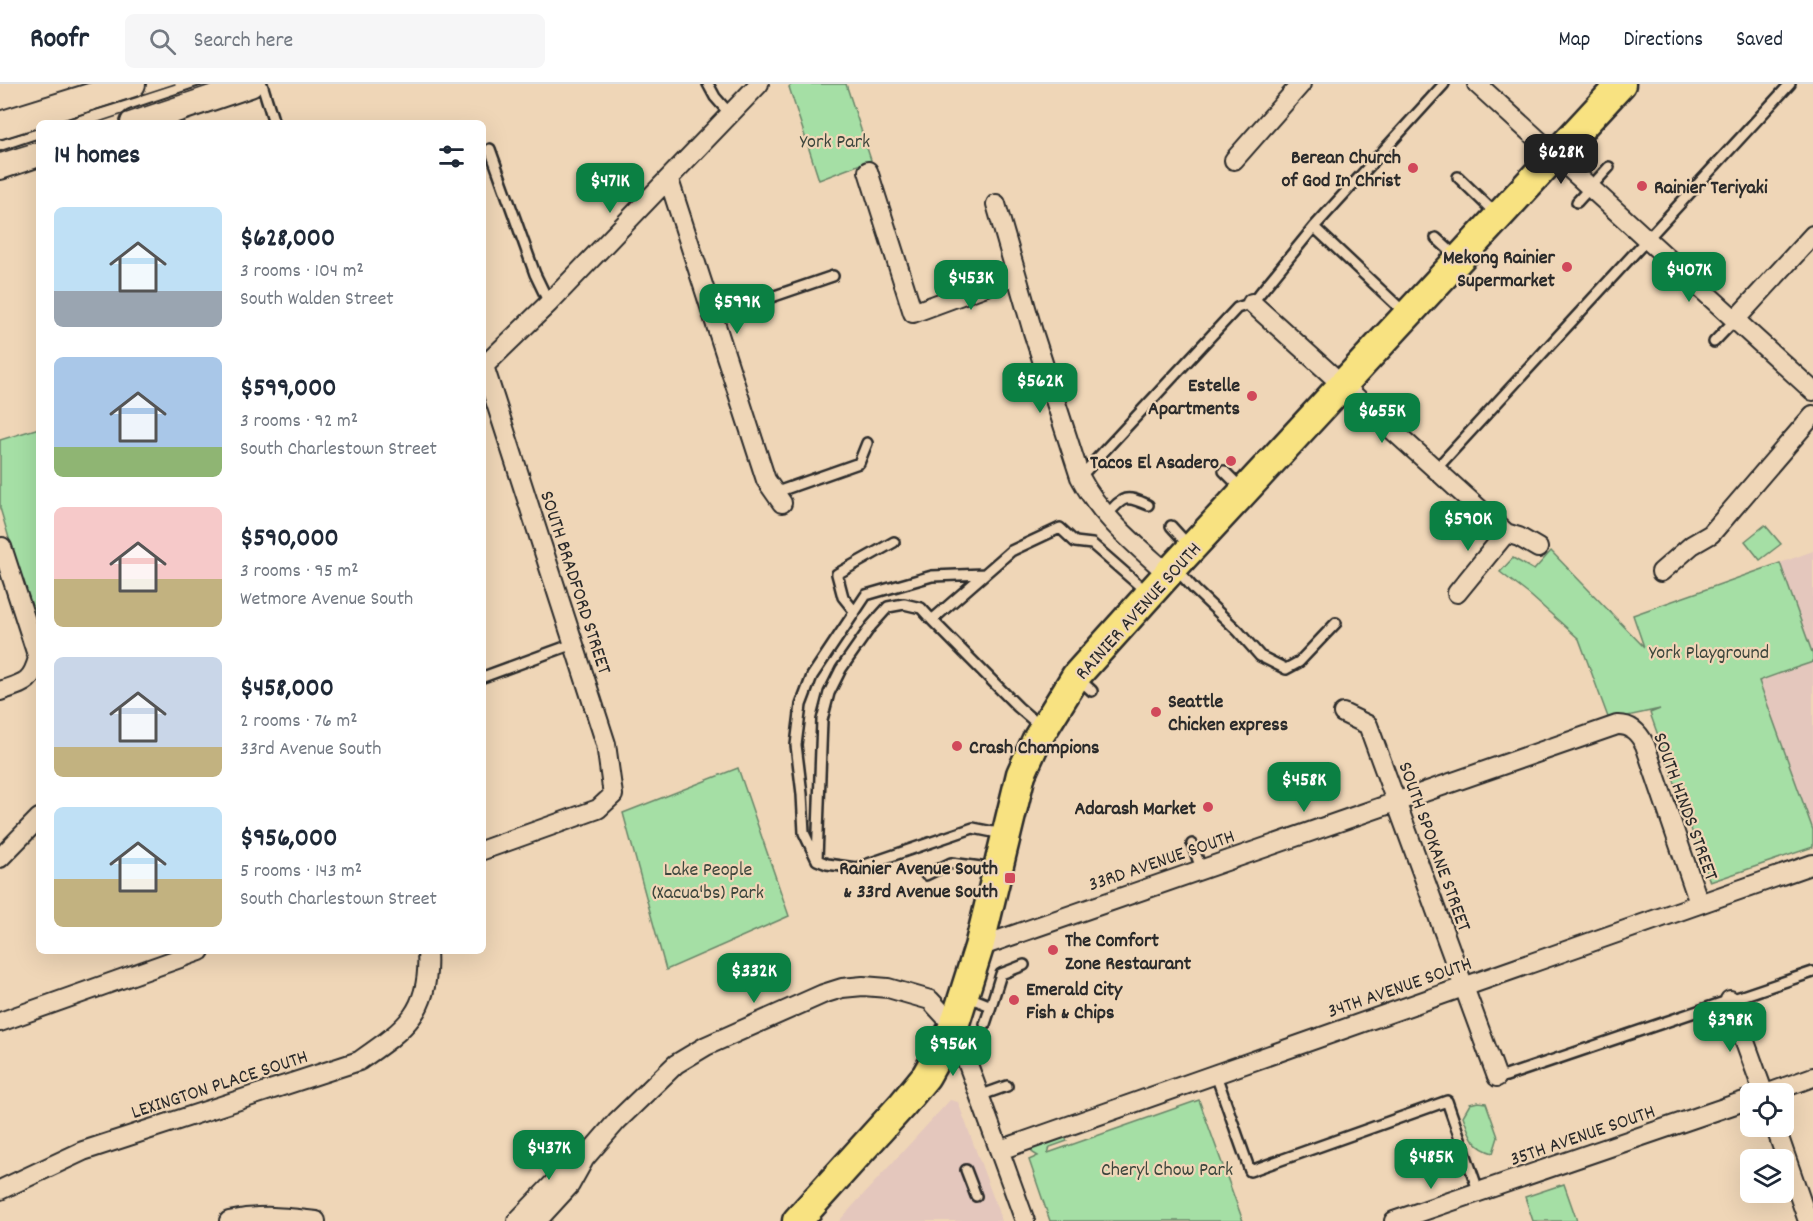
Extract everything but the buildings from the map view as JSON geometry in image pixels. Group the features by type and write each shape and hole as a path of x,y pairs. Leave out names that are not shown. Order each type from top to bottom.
{"main road":[{"path":"0,125 129,84"},
{"path":"143,120 250,84"},
{"name":"RAINIER AVENUE SOUTH","path":"797,1221 926,1076 954,1026 979,946 1021,774 1043,728 1084,683 1171,571 1621,84"},
{"path":"0,166 36,154"}],"street":[{"path":"486,363 549,303 759,84"},
{"path":"1234,160 1301,84"},
{"path":"1477,84 1813,391"},
{"path":"868,171 913,313 1016,275"},
{"path":"669,180 766,480 778,498"},
{"path":"996,204 1080,477 1088,494 1106,516 1171,571"},
{"path":"1735,320 1813,235"},
{"path":"1252,303 1506,533 1519,537 1538,548"},
{"name":"SOUTH BRADFORD STREET","path":"486,375 606,744 613,795 598,808 486,849"},
{"path":"1661,572 1692,545 1711,534 1813,415"},
{"path":"1457,593 1506,533"},
{"path":"2,548 36,652"},
{"path":"0,691 25,682 34,674 36,666"},
{"name":"SOUTH SPOKANE STREET","path":"1343,713 1368,725 1497,1077"},
{"name":"33RD AVENUE SOUTH","path":"979,946 1617,725 1630,727"},
{"name":"SOUTH HINDS STREET","path":"1630,727 1640,734 1645,745 1699,903"},
{"path":"0,858 36,821"},
{"name":"34TH AVENUE SOUTH","path":"1000,1150 1813,864"},
{"path":"0,1022 190,954"},
{"name":"LEXINGTON PLACE SOUTH","path":"0,1190 83,1151 359,1061 407,1024 427,988 427,954"},
{"path":"537,1221 570,1185 585,1158 617,1121 676,1064 706,1046 823,994 842,988 863,986 888,988 930,1000 954,1026 1025,1221"},
{"path":"1730,1000 1761,1083"},
{"path":"1794,1084 1813,1077"},
{"name":"35TH AVENUE SOUTH","path":"1394,1221 1740,1102"},
{"path":"1779,1137 1808,1221"},
{"path":"517,1221 566,1170 585,1158"},
{"path":"229,1221 272,1216 316,1221"}],"lane":[{"path":"262,84 273,120"},
{"path":"708,84 715,97 729,113"},
{"path":"1080,477 1237,308 1252,303 1314,227 1444,84"},
{"path":"1436,469 1790,84"},
{"path":"490,149 535,274 549,303"},
{"path":"1577,202 1609,167"},
{"path":"1458,177 1499,216"},
{"path":"1314,227 1408,315"},
{"path":"1436,238 1459,259"},
{"path":"713,317 833,276"},
{"path":"1714,342 1735,320"},
{"path":"778,498 859,463 867,443"},
{"path":"1224,471 1245,491"},
{"path":"1106,516 1121,499 1131,497 1148,505"},
{"path":"1171,526 1171,571"},
{"path":"932,620 1011,551 1060,528 1076,542 1092,544 1171,571 1195,590 1239,632 1260,656 1286,669 1299,662 1336,623"},
{"path":"855,612 843,597 837,574 894,542"},
{"path":"984,574 932,576 866,596 812,676 801,705 796,745 804,833 817,860 827,864 856,868 973,828 1006,835"},
{"path":"817,860 822,720 829,693 841,669 888,606 904,604 921,608 1018,707 1043,728"},
{"path":"486,676 573,644"},
{"path":"1192,844 1201,868"},
{"path":"926,876 951,863 998,869"},
{"path":"985,1024 1001,974 1024,965"},
{"path":"1497,1077 1506,1076 1813,972"},
{"path":"964,996 991,1006"},
{"path":"1216,1075 1250,1171 1447,1101 1479,1193"},
{"path":"979,1096 1007,1086"},
{"path":"966,1170 976,1196"}],"shaded area":[{"path":"1813,551 1813,655 1780,563"},
{"path":"1813,662 1813,830 1759,681"},
{"path":"950,1100 958,1102 1002,1221 839,1221"}],"green space":[{"name":"York Park","path":"792,84 846,84 871,160 819,180 789,87"},
{"path":"36,429 36,629 0,508 0,440"},
{"path":"1765,525 1781,544 1760,560 1745,541"},
{"name":"York Playground","path":"1551,551 1644,647 1633,615 1780,563 1813,655 1813,662 1759,681 1813,830 1813,847 1710,882 1650,713 1660,709 1609,720 1579,639 1500,572 1513,558 1534,570"},
{"name":"Lake People (Xacua'bs) Park","path":"738,768 789,916 666,970 623,813"},
{"name":"Cheryl Chow Park","path":"1199,1100 1243,1221 1050,1221 1029,1160 1038,1156 1031,1149 1065,1137 1067,1141 1050,1147 1048,1153"},
{"path":"1486,1103 1498,1137 1493,1153 1476,1144 1463,1116 1470,1104"},
{"path":"1564,1184 1577,1221 1533,1221 1525,1197"}],"tram line":[{"path":"64,120 175,84"},
{"path":"105,120 213,84"},
{"path":"0,140 36,129"},
{"path":"0,153 36,142"}],"place":[{"name":"Berean Church of God In Christ","path":"1413,168"},
{"name":"Rainier Teriyaki","path":"1642,186"},
{"name":"Mekong Rainier Supermarket","path":"1567,267"},
{"name":"Estelle Apartments","path":"1252,396"},
{"name":"Tacos El Asadero","path":"1231,461"},
{"name":"Seattle Chicken express","path":"1156,712"},
{"name":"Crash Champions","path":"957,746"},
{"name":"Adarash Market","path":"1208,807"},
{"name":"Rainier Avenue South & 33rd Avenue South","path":"1010,878"},
{"name":"The Comfort Zone Restaurant","path":"1053,950"},
{"name":"Emerald City Fish & Chips","path":"1014,1000"}]}
